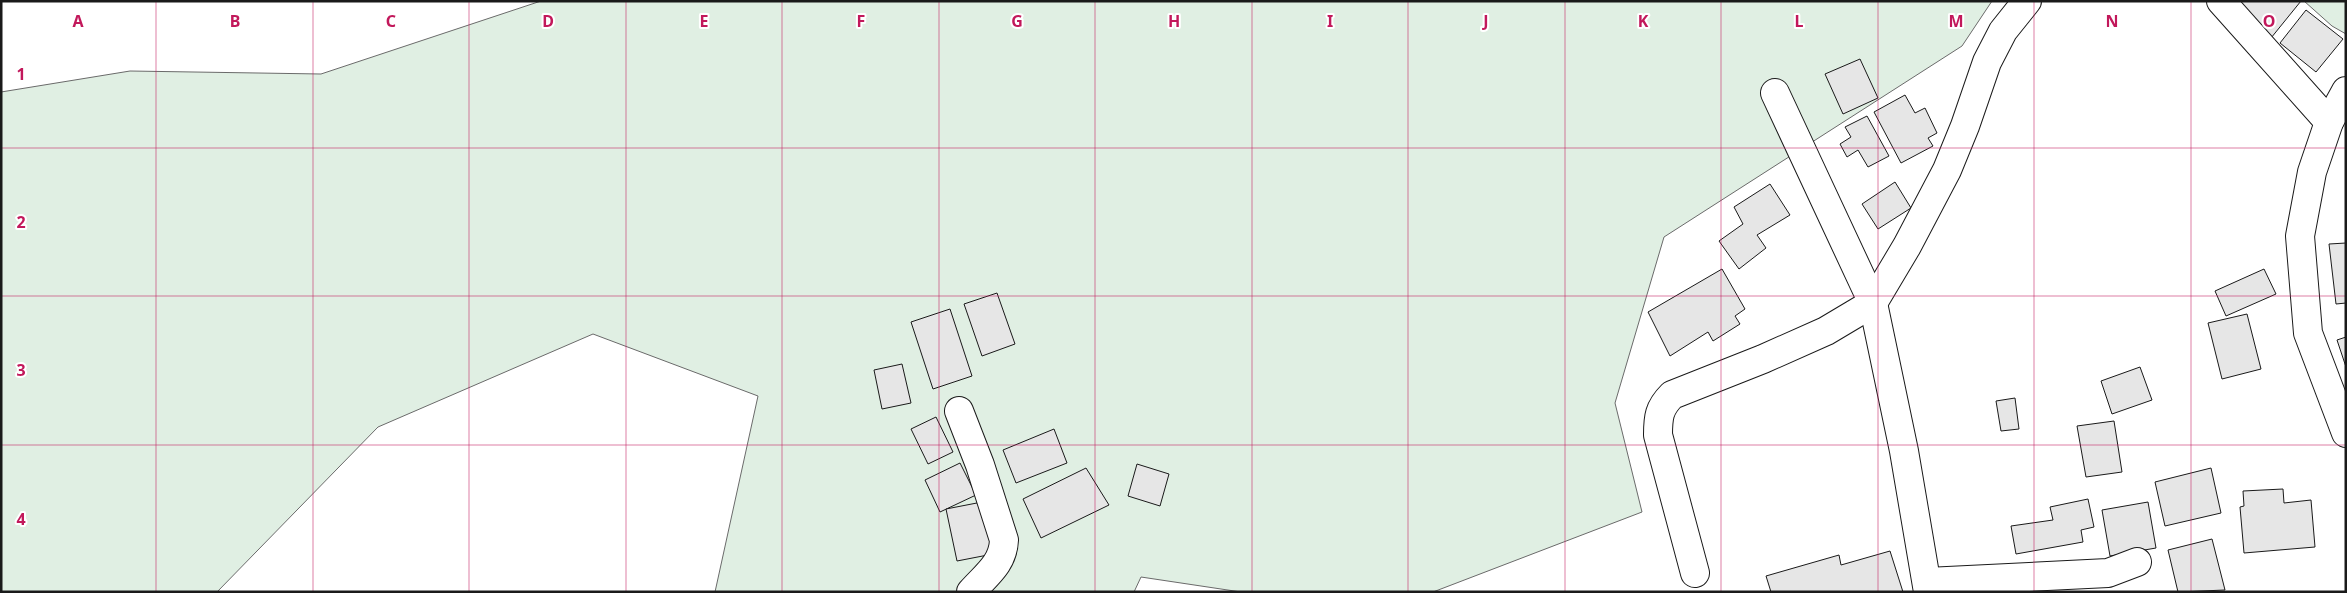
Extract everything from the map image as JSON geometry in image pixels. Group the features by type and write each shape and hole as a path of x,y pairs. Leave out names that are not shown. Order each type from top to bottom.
{"street":[{"path":"1695,573 1658,435 1658,417 1662,405 1672,395 1763,359 1826,331 1872,303 1907,246 1947,170 1965,126 1987,62 2003,31 2026,1"},
{"path":"2221,1 2329,122"},
{"path":"2346,91 2329,122 2312,172 2300,236 2308,333 2346,433"},
{"path":"1775,93 1872,303 1904,451 1928,587 2108,572 2137,562"},
{"path":"960,411 1004,540 1004,553 997,564 971,592"}],"green space":[{"path":"541,1 1992,1 1962,46 1664,237 1615,403 1642,512 1433,592 1241,592 1141,577 1134,592 715,592 758,396 593,334 378,427 217,592 1,592 1,92 130,71 321,74"},
{"path":"2304,1 2346,1 2346,34 2332,26"}],"building":[{"path":"2226,1 2301,1 2271,38"},
{"path":"2306,10 2343,39 2316,72 2280,43"},
{"path":"1860,59 1878,98 1843,114 1825,74"},
{"path":"1905,95 1915,113 1925,108 1937,133 1928,138 1933,146 1901,163 1874,112"},
{"path":"1867,116 1889,156 1868,167 1858,150 1847,157 1840,144 1851,137 1845,127"},
{"path":"1895,182 1911,208 1878,229 1862,204"},
{"path":"1770,184 1790,215 1757,235 1766,248 1739,269 1719,241 1743,224 1734,207"},
{"path":"2346,243 2346,303 2336,304 2329,244"},
{"path":"1722,269 1745,309 1735,316 1740,324 1713,341 1708,332 1670,356 1648,312"},
{"path":"2264,269 2276,294 2226,316 2215,291"},
{"path":"997,293 1015,344 982,356 964,304"},
{"path":"950,309 972,376 933,389 911,322"},
{"path":"2247,314 2261,369 2222,379 2208,323"},
{"path":"2346,337 2346,367 2337,340"},
{"path":"902,364 911,403 882,409 874,370"},
{"path":"2140,367 2152,400 2112,414 2101,381"},
{"path":"2015,398 2019,429 2001,431 1996,401"},
{"path":"936,417 953,452 928,464 911,429"},
{"path":"2114,421 2122,472 2086,477 2077,426"},
{"path":"1054,429 1067,463 1016,483 1003,450"},
{"path":"960,463 976,495 940,512 925,480"},
{"path":"1137,464 1169,474 1160,506 1128,496"},
{"path":"1086,468 1109,505 1041,538 1023,499"},
{"path":"2211,468 2221,513 2165,526 2155,482"},
{"path":"2283,489 2284,503 2311,500 2315,547 2244,553 2240,507 2244,506 2243,491"},
{"path":"2088,499 2094,527 2081,530 2083,542 2016,554 2011,526 2053,520 2050,507"},
{"path":"982,502 993,554 957,561 946,509"},
{"path":"2148,502 2156,548 2110,556 2102,510"},
{"path":"2212,539 2225,590 2178,592 2168,550"},
{"path":"1890,551 1903,592 1771,592 1766,576 1839,555 1841,565"}]}
